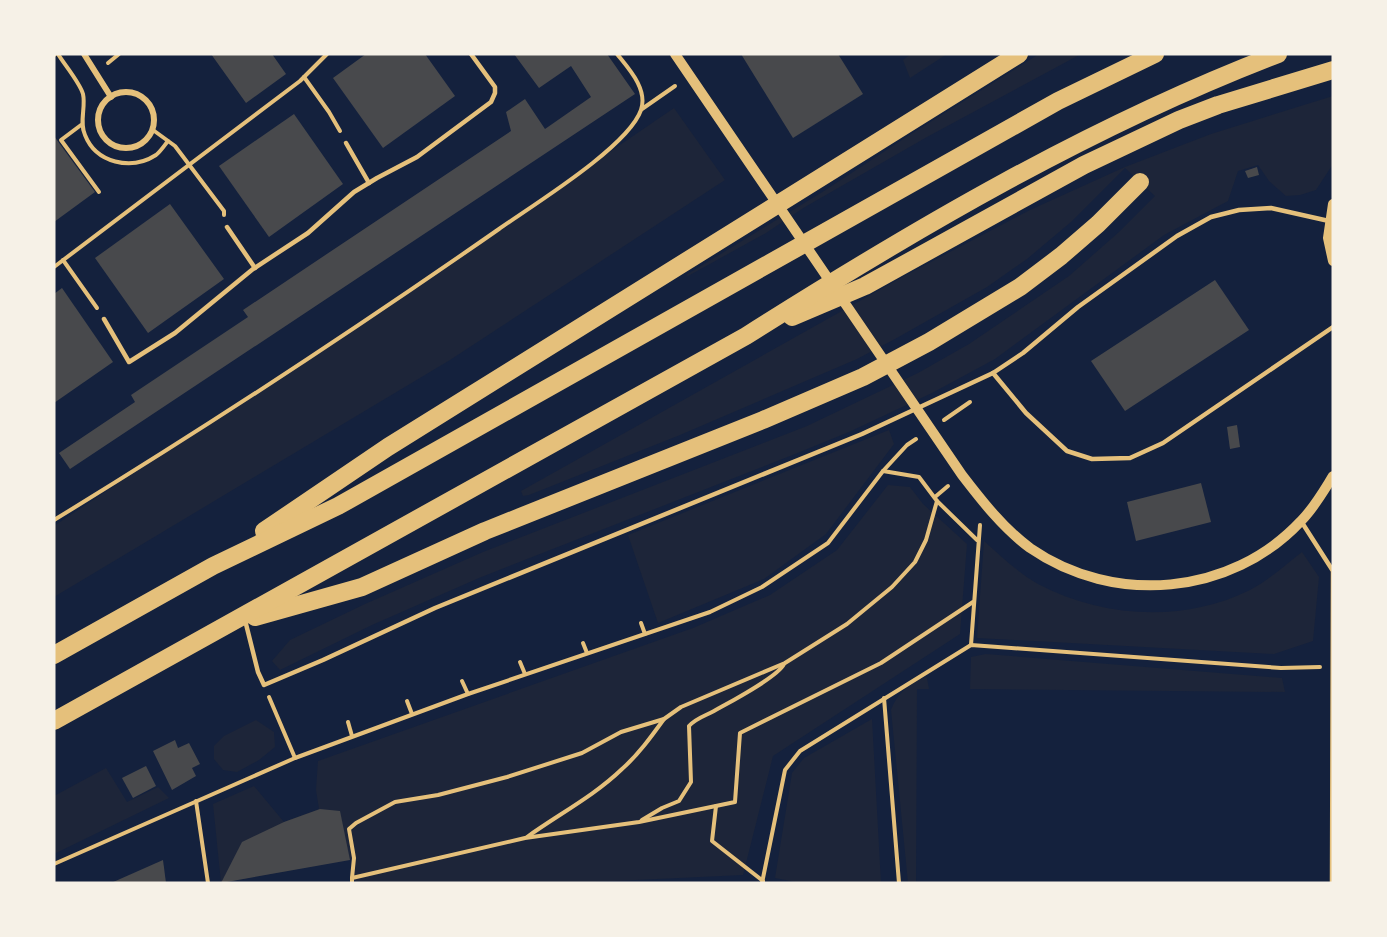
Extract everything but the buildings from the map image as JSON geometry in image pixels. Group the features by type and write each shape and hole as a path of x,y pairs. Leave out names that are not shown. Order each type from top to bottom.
{"highway":[{"path":"213,566 388,447 1019,54"},
{"path":"54,655 213,566 338,506 1027,118 1155,54"},
{"path":"54,721 746,336 854,268 1080,142 1138,113 1278,54"},
{"path":"746,336 865,286 1084,165 1179,120 1218,105 1333,70"},
{"path":"224,626 362,587 485,531 763,420 862,377 929,342 1020,287 1098,224 1140,182"}],"street":[{"path":"84,54 111,97"},
{"path":"675,54 946,452 984,504 1009,530 1047,558 1095,578 1122,585 1149,587 1197,582 1224,573 1263,552 1301,521 1319,500 1333,476"},
{"path":"126,92 143,97 154,112 153,130 141,145 132,148 114,146 106,141 98,124 102,105 111,97 126,92"},
{"path":"1333,204 1328,238 1333,261"}],"lane":[{"path":"104,319 129,362 176,333 255,268 308,233 354,192 417,157 491,102 495,87 471,54"},
{"path":"346,143 369,183"},
{"path":"244,620 258,672 264,685 435,608 862,434 993,373 1023,353 1078,307 1176,236 1211,217 1239,210 1271,208 1329,221"},
{"path":"227,227 255,268"},
{"path":"993,373 1026,413 1067,451 1092,459 1130,458 1163,443 1333,327"},
{"path":"1301,521 1333,571 1332,883"}],"path":[{"path":"56,54 83,93 82,125 85,137 96,153 114,162 139,163 157,154 168,141"},
{"path":"54,267 304,77 327,54"},
{"path":"617,54 641,88 641,109"},
{"path":"304,77 329,112 346,143"},
{"path":"54,520 146,464 413,289 588,167 627,132 641,109 677,85"},
{"path":"82,125 61,140 99,192"},
{"path":"153,130 175,146 224,211 227,227"},
{"path":"63,260 104,319"},
{"path":"936,425 975,399 993,373"},
{"path":"54,864 295,758 468,694 710,612 762,588 828,543 883,471 907,445 917,438"},
{"path":"883,471 919,477 936,499 977,540"},
{"path":"525,838 622,770 664,719 681,707 785,663 848,624 892,587 915,562 926,540 936,499 942,491"},
{"path":"971,645 977,540 984,504"},
{"path":"664,719 621,732 582,753 507,777 438,795 395,802 356,823 349,830 354,858 352,880 525,838 639,822 735,802 740,733 881,663 973,602"},
{"path":"641,623 645,634"},
{"path":"583,643 587,653"},
{"path":"716,806 712,841 763,882 785,770 800,751 971,645 1281,669 1332,666"},
{"path":"520,662 525,674"},
{"path":"639,822 679,801 691,782 689,726 757,686 782,669 785,663"},
{"path":"462,681 468,694"},
{"path":"264,685 295,758"},
{"path":"884,698 899,883"},
{"path":"407,701 412,714"},
{"path":"348,722 352,736"},
{"path":"195,801 208,883"}],"shaded area":[{"path":"911,54 947,54 910,78 903,60"},
{"path":"1039,54 1081,54 927,137 805,207 766,233 688,276 686,275 824,191"},
{"path":"1333,96 1333,164 1316,190 1286,196 1269,181 1258,165 1238,171 1228,201 1164,235 995,359 932,393 849,432 479,578 372,625 280,670 272,661 290,640 365,604 483,552 807,426 918,373 969,344 1069,276 1119,232 1155,196 1125,168 1071,222 1027,259 987,287 895,339 857,359 680,435 529,495 523,496 521,491 906,275 1030,210 1125,167 1211,134"},
{"path":"674,108 725,180 450,360 54,597 54,526 412,287"},
{"path":"889,430 894,444 826,534 764,579 658,623 628,535"},
{"path":"888,485 910,487 923,504 967,544 960,634 773,756 743,875 572,883 356,883 352,859 221,883 213,804 254,786 284,822 319,809 316,790 318,761 693,628 770,595 837,550"},
{"path":"984,541 1038,584 1089,604 1116,610 1143,612 1171,612 1224,601 1257,586 1302,552 1319,577 1313,641 1274,654 977,638"},
{"path":"986,654 1282,678 1285,692 970,689 971,657"},
{"path":"925,677 929,689 917,689 916,883 908,883 891,710 904,690"},
{"path":"872,719 881,883 801,883 775,878 792,773 804,758"},
{"path":"256,720 274,732 275,747 259,760 237,772 223,770 214,759 214,746 224,736"},
{"path":"106,768 127,802 158,787 169,798 54,854 54,796"}]}
